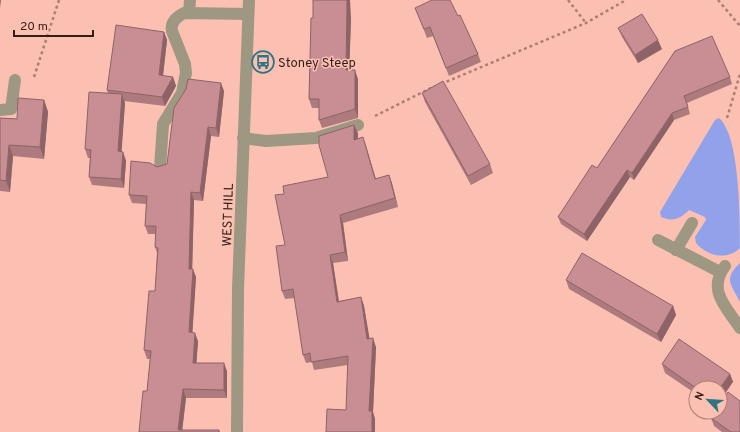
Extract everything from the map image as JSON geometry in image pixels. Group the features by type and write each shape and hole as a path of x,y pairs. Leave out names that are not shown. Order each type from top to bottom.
{"street":[{"path":"189,13 190,0"},
{"name":"WEST HILL","path":"236,432 238,290 249,0"},
{"path":"160,168 162,126 182,93 186,73 185,64 172,31 172,25 179,16 189,13 248,14"},
{"path":"0,110 11,109 15,80"},
{"path":"244,138 266,141 316,138 358,125"},
{"path":"676,250 692,223"},
{"path":"658,240 676,250 722,269 717,282 719,295 740,328"}],"path":[{"path":"15,80 33,81 58,0"},
{"path":"568,0 586,23"},
{"path":"358,125 427,89 586,23 626,0"},
{"path":"718,0 740,26"},
{"path":"727,118 740,74"}],"shaded area":[{"path":"719,118 726,128 735,159 740,218 740,248 729,255 723,256 711,254 696,243 695,237 706,220 705,217 689,210 683,216 676,219 669,219 661,217 660,212 715,120"},
{"path":"740,263 740,302 730,282 730,278"}],"building":[{"path":"313,0 347,0 346,70 355,70 355,109 319,120 319,99 309,99 311,18 313,18"},
{"path":"432,0 450,0 458,16 460,15 478,54 446,68 430,27 424,29 415,8"},
{"path":"642,14 658,40 635,55 618,28"},
{"path":"116,25 164,32 159,75 173,77 162,97 107,90"},
{"path":"712,36 730,77 684,96 688,107 672,113 632,173 627,170 584,234 558,217 592,165 597,168 675,51"},
{"path":"188,79 221,83 216,128 208,127 200,193 191,192 189,269 193,269 189,332 195,333 193,363 224,363 224,390 183,389 178,430 219,430 219,432 139,432 143,391 147,391 151,351 144,350 149,291 155,291 158,248 155,247 156,226 145,226 147,196 129,195 131,161 150,163 157,167 167,164 174,108 186,89"},
{"path":"443,81 490,164 468,176 422,93"},
{"path":"89,92 122,94 118,151 123,152 121,179 89,177 91,150 85,149"},
{"path":"18,98 44,100 40,147 9,145 6,181 0,180 0,118 17,119"},
{"path":"354,125 354,140 363,137 375,179 389,175 395,198 340,215 345,252 330,255 337,302 361,297 367,339 373,338 369,411 372,411 372,432 326,432 327,409 346,410 348,356 311,362 310,353 303,355 293,289 282,291 276,246 285,245 275,195 284,194 283,186 328,177 319,145 319,136"},
{"path":"582,253 673,306 657,334 566,280"},
{"path":"679,339 730,374 726,380 688,380 688,382 662,364"},
{"path":"728,392 740,401 740,432 731,432 714,420 728,420"}],"place":[{"name":"Stoney Steep","path":"263,62"}]}
